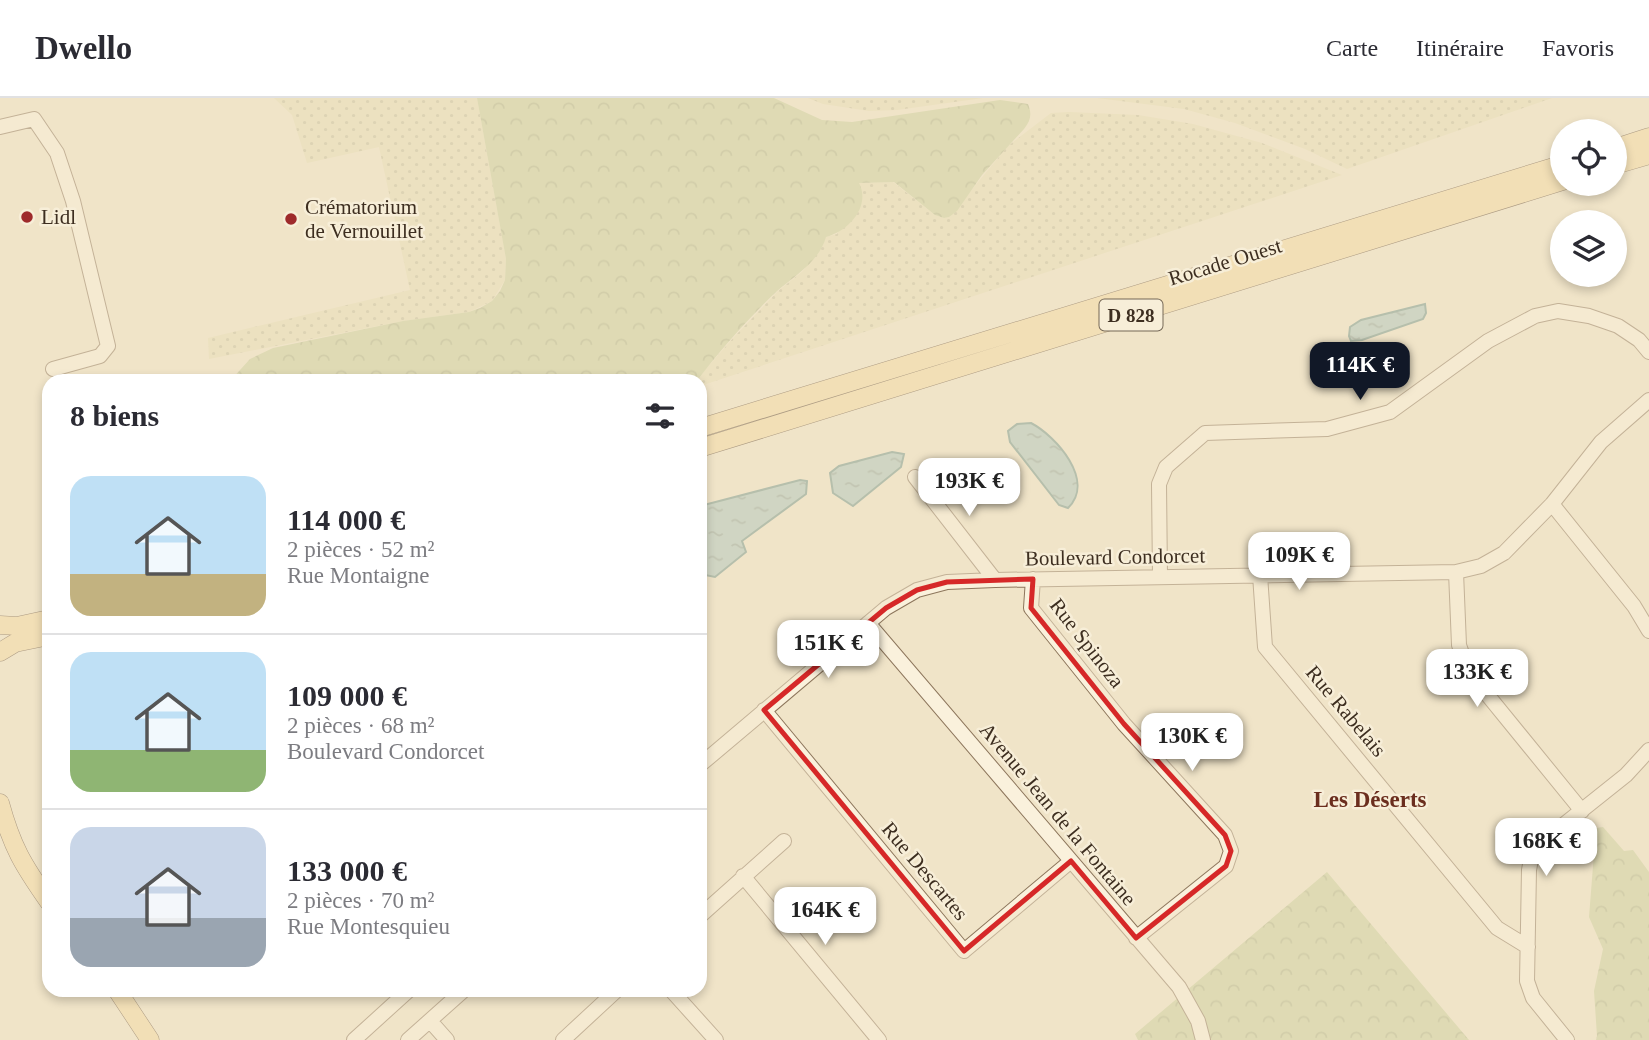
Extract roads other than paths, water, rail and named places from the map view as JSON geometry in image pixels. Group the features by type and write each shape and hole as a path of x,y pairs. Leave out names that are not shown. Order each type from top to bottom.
{"main road":[{"path":"1627,144 1649,137"},
{"path":"1627,161 1649,155"},
{"name":"Rocade Ouest","path":"707,426 1550,168"},
{"name":"Rocade Ouest","path":"707,446 1550,185"},
{"path":"0,625 18,626 42,621"},
{"path":"0,652 15,643 42,637"},
{"path":"0,803 9,836 23,865 42,892"},
{"path":"122,997 150,1040"},
{"path":"122,997 162,1040"}],"street":[{"path":"0,127 34,119 57,153 73,201 108,346 100,356 53,369"},
{"path":"1160,577 1159,484 1166,467 1205,433 1327,429 1390,412 1488,341 1535,316 1558,311 1589,316 1618,326 1639,340 1649,352"},
{"name":"Boulevard Condorcet","path":"707,759 886,608 917,590 947,582 1457,572 1481,566 1504,553 1552,504 1601,442 1649,400"},
{"path":"915,477 995,580"},
{"path":"1552,504 1634,606 1649,631"},
{"path":"1457,572 1459,645 1468,671 1582,811"},
{"name":"Rue Rabelais","path":"1261,575 1265,647 1497,928 1528,947"},
{"name":"Rue Spinoza","path":"1033,579 1031,608 1124,724 1225,835 1231,851 1226,866 1136,938"},
{"name":"Avenue Jean de la Fontaine","path":"868,623 1179,987 1198,1021 1203,1040"},
{"name":"Rue Descartes","path":"764,710 964,951 1071,861"},
{"path":"1567,1040 1533,998 1527,981 1529,870 1532,854 1542,842 1626,775 1649,750"},
{"path":"707,909 785,841"},
{"path":"743,876 879,1040"},
{"path":"357,1039 402,997"},
{"path":"408,1040 457,997"},
{"path":"563,1040 609,997"},
{"path":"677,997 716,1040"},
{"path":"431,1022 447,1040"}],"water":[{"path":"1425,304 1426,313 1423,319 1362,340 1351,341 1350,327 1361,320"},
{"path":"1031,423 1061,448 1075,473 1078,485 1068,508 1059,505 1010,442 1008,431 1017,424"},
{"path":"892,452 904,454 901,467 853,506 833,493 830,473 839,466"},
{"path":"800,480 807,481 806,494 742,541 746,552 715,577 707,575 707,504"}],"place":[{"name":"Lidl","path":"27,217"},
{"name":"Crématorium de Vernouillet","path":"291,219"}],"district":[{"name":"Les Déserts","path":"1370,799"}]}
